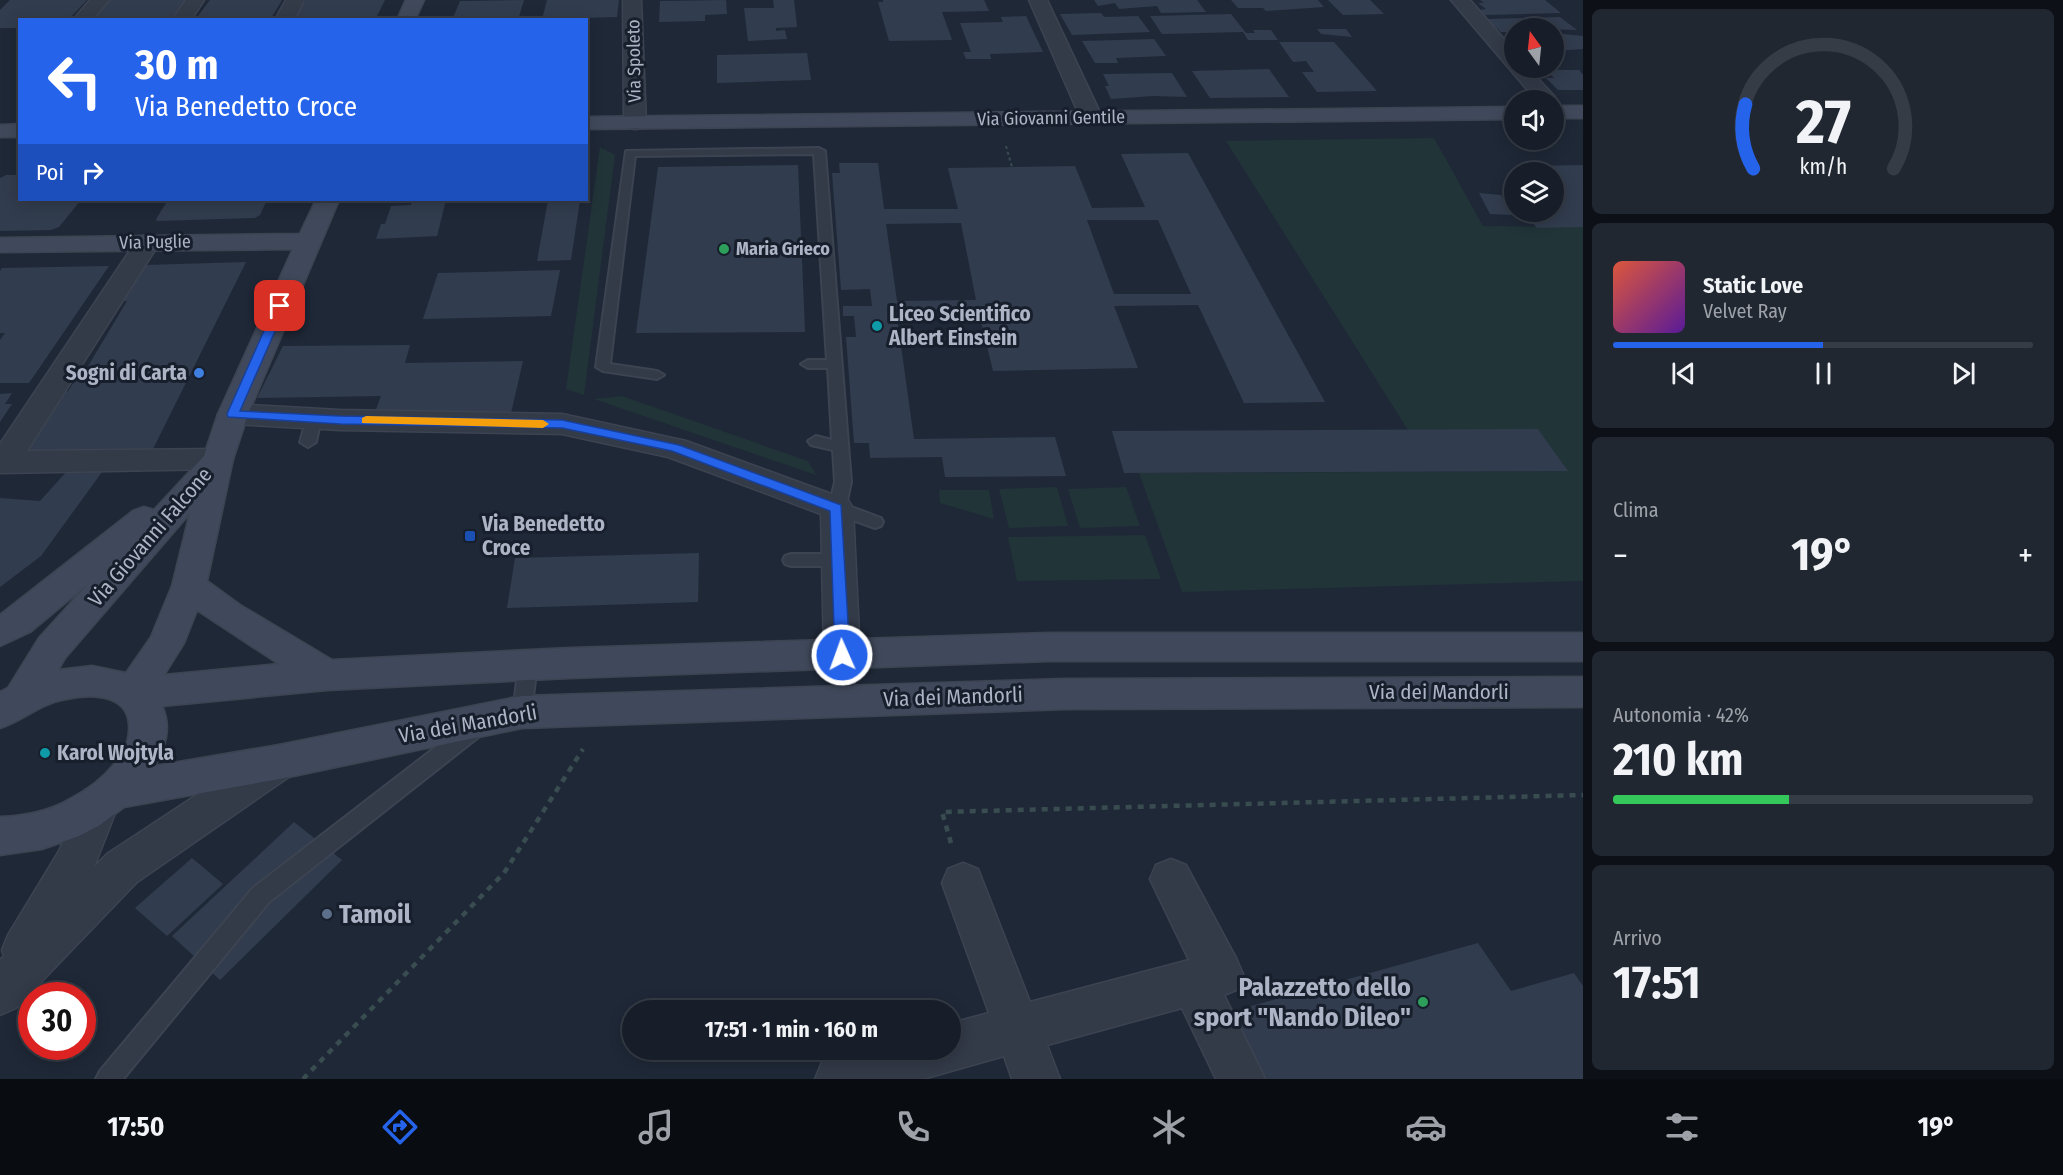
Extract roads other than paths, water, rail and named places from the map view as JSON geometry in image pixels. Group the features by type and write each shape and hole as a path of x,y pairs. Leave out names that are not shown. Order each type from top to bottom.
{"street":[{"path":"84,18 99,0"},
{"path":"182,18 195,0"},
{"path":"285,18 295,0"},
{"path":"407,18 415,0"},
{"name":"Via Spoleto","path":"632,0 635,123"},
{"path":"1038,0 1091,117"},
{"path":"1460,0 1504,51"},
{"path":"1527,78 1537,90"},
{"path":"1564,109 1583,112"},
{"name":"Via Giovanni Gentile","path":"588,123 1504,113"},
{"path":"0,131 18,130"},
{"path":"0,632 18,622 218,459 233,414 327,201"},
{"name":"Via Puglie","path":"2,248 148,242 309,241"},
{"path":"2,462 148,242"},
{"path":"233,414 311,430 562,424 675,448 837,508 842,655"},
{"path":"2,462 218,459"},
{"name":"Via Giovanni Falcone","path":"134,693 166,643 189,586 218,459"},
{"name":"Via Giovanni Falcone","path":"6,708 52,648 218,459"},
{"path":"189,586 228,615 327,675"},
{"path":"134,693 327,675 528,665 1049,647 1583,647"},
{"path":"0,836 45,831 73,819 107,797 133,769 145,748 148,727 145,709 134,693 114,683 89,680 61,684 32,693 6,708"},
{"name":"Via dei Mandorli","path":"107,797 505,714 609,708 1065,694 1583,692"},
{"path":"0,992 122,868 279,762"},
{"path":"0,992 75,863 107,797"},
{"path":"961,1044 1220,974 1171,879"},
{"path":"963,883 1036,1079"},
{"path":"1193,982 1241,1079"},
{"path":"839,1079 906,1060"}],"lane":[{"path":"657,375 603,367 630,153 819,151 843,482 837,508 875,522"},
{"path":"808,364 833,364"},
{"path":"816,441 840,447"},
{"path":"791,560 838,560"},
{"path":"842,655 846,701"},
{"path":"108,1079 261,895 505,714 528,665"}],"place":[{"name":"Maria Grieco","path":"724,249"},
{"name":"Liceo Scientifico Albert Einstein","path":"877,326"},
{"name":"Sogni di Carta","path":"199,373"},
{"name":"Via Benedetto Croce","path":"470,536"},
{"name":"Karol Wojtyla","path":"45,753"},
{"name":"Tamoil","path":"327,914"},
{"name":"Palazzetto dello sport \"Nando Dileo\"","path":"1423,1002"}]}
